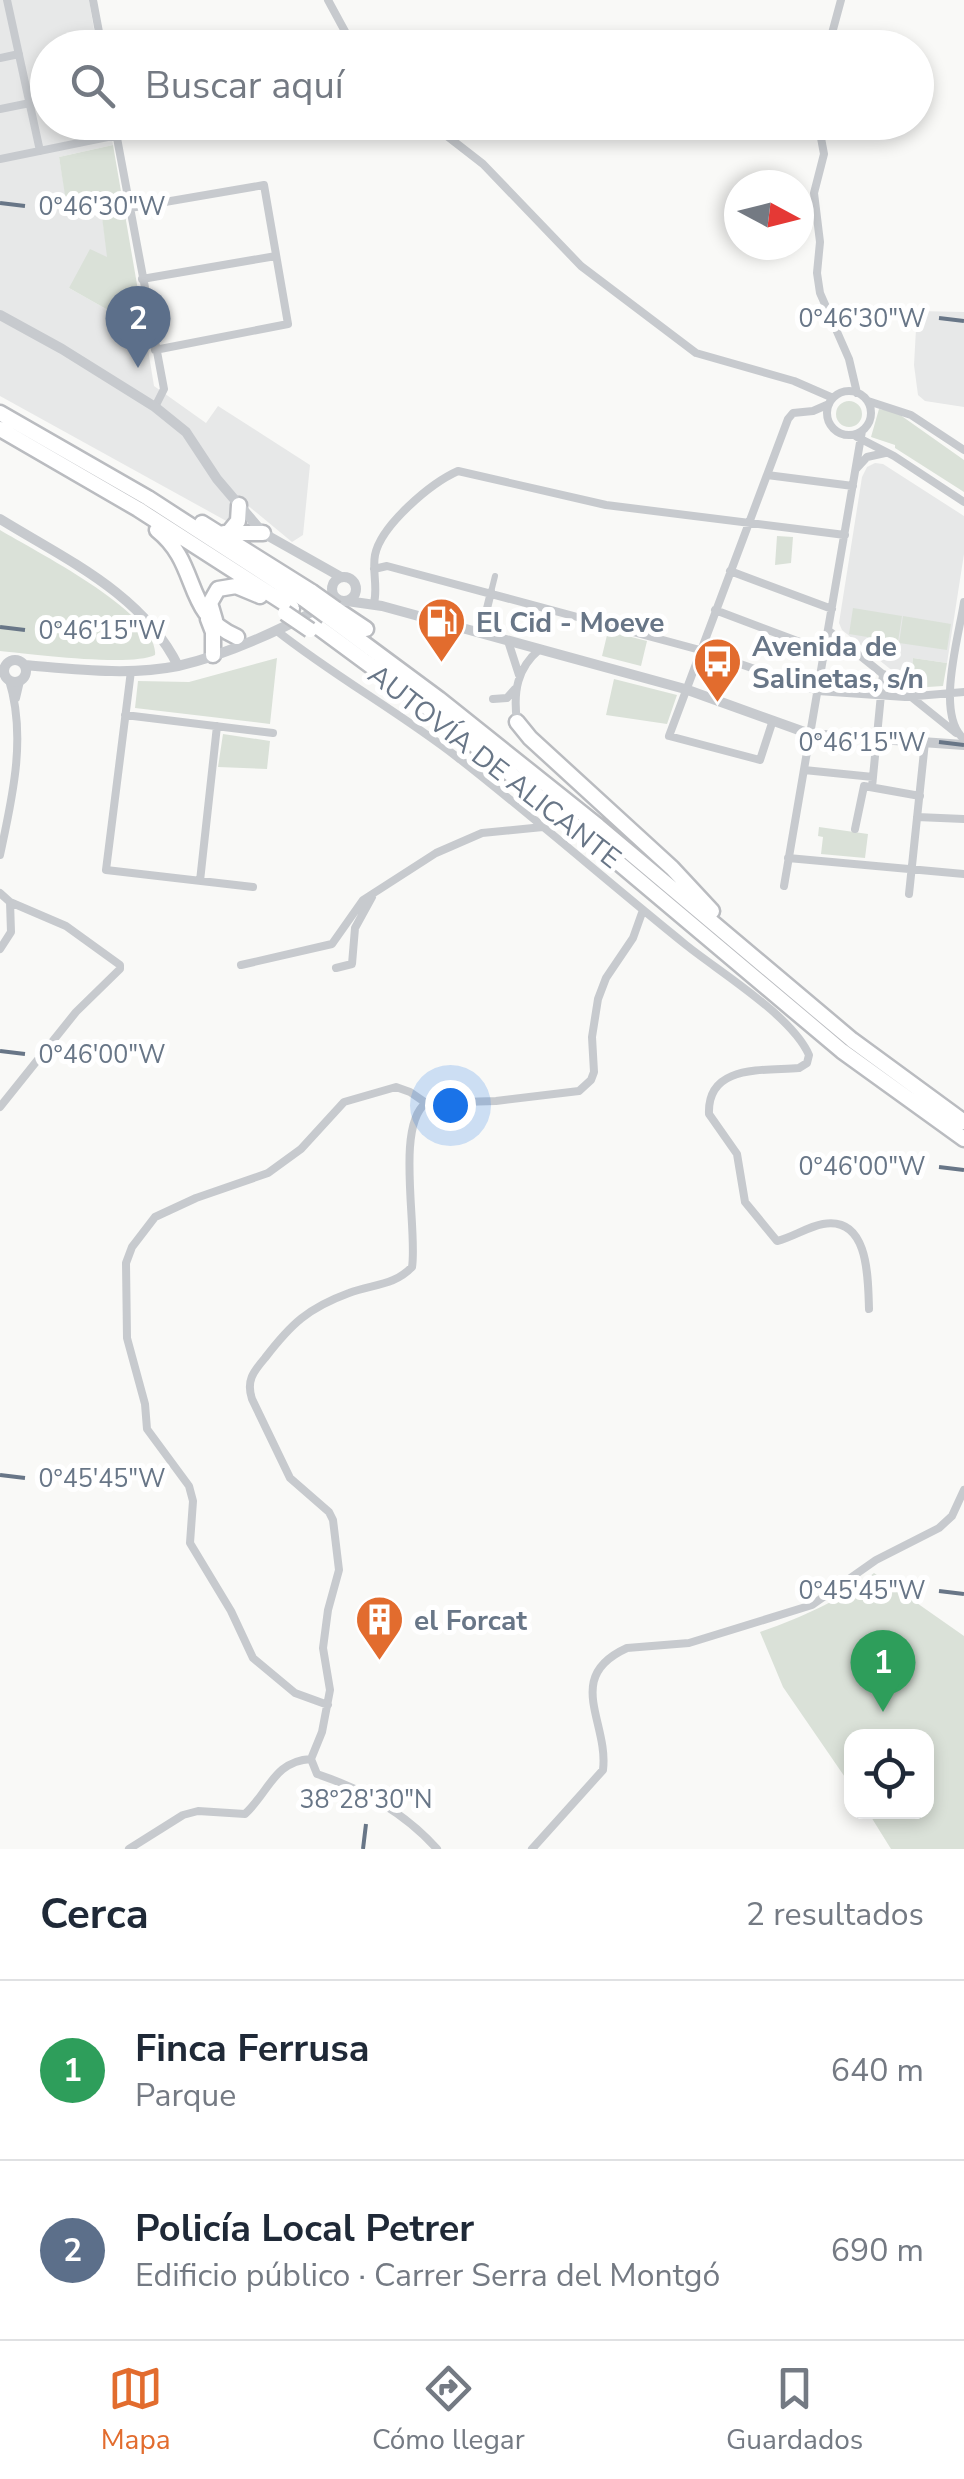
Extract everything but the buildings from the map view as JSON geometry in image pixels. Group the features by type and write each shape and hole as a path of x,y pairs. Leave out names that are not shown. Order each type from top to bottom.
{"highway":[{"name":"AUTOVÍA DE ALICANTE","path":"0,413 148,498 298,603"},
{"name":"AUTOVÍA DE ALICANTE","path":"0,429 298,603 329,613 468,722 852,1040 964,1122"},
{"path":"148,498 167,503 224,533 298,603"},
{"path":"117,499 177,548 214,632 205,658"},
{"path":"224,533 238,522 239,505"},
{"path":"224,533 263,534"},
{"path":"221,628 210,603 218,589 226,586 298,603 366,629"},
{"name":"AUTOVÍA DE ALICANTE","path":"329,613 331,640 436,714 842,1050 964,1139"},
{"path":"208,618 237,637"},
{"path":"517,722 672,868 746,942 756,959"}],"street":[{"path":"0,110 30,103 7,0"},
{"path":"94,0 99,30"},
{"path":"328,0 344,30"},
{"path":"833,30 841,0"},
{"path":"0,58 19,54"},
{"path":"38,140 40,151"},
{"path":"0,159 89,140"},
{"path":"117,140 164,389 155,407"},
{"path":"452,140 483,164 580,266 696,353 794,381 831,402"},
{"path":"821,140 824,154 814,193 820,242 820,294 849,358 857,393"},
{"path":"130,208 264,184 288,324 155,350"},
{"path":"142,279 276,256"},
{"path":"0,315 62,348 155,407 186,432 263,534 316,565 352,580 378,605"},
{"path":"773,720 760,760 668,736 788,419 793,414 813,411 848,391 911,415 964,450"},
{"path":"784,886 846,536 859,435 871,417 868,401"},
{"path":"831,402 828,420 832,427 845,435 859,435 964,502"},
{"path":"856,469 867,457 888,452"},
{"path":"378,605 374,569 385,530 443,478 458,471 606,506 846,536"},
{"path":"767,474 853,486"},
{"path":"0,519 122,596 165,641 178,666"},
{"path":"316,565 331,590"},
{"path":"374,569 386,566 491,592 700,650 818,691 912,696 964,692"},
{"path":"730,571 832,609"},
{"path":"481,633 495,576"},
{"path":"329,613 331,590 341,577"},
{"path":"329,613 355,594 356,586"},
{"path":"961,739 950,712 950,693 964,602"},
{"path":"14,676 62,668 131,671 178,666 329,613 378,605 685,689 810,734 925,742 961,739"},
{"path":"715,610 824,651"},
{"path":"277,630 392,708 543,827 768,1008 807,1049 807,1062 799,1068 728,1075 719,1080 710,1097 708,1114 736,1154 746,1202 778,1241 820,1225 839,1224 858,1237 864,1249 869,1309"},
{"path":"828,630 961,739"},
{"path":"205,658 237,637 255,638"},
{"path":"508,640 519,675"},
{"path":"165,641 205,658"},
{"path":"153,669 163,656 165,641"},
{"path":"517,722 515,688 519,675 540,649"},
{"path":"0,855 16,764 14,676 19,661 4,663"},
{"path":"131,671 106,870 252,888"},
{"path":"855,829 869,782 883,674"},
{"path":"494,699 507,698 515,688"},
{"path":"125,715 273,733"},
{"path":"200,881 217,726"},
{"path":"909,894 925,742"},
{"path":"804,770 869,782 878,791 920,796"},
{"path":"918,817 964,819"},
{"path":"241,965 332,944 363,900 436,853 482,833 543,827"},
{"path":"788,858 964,874"},
{"path":"0,893 10,902 66,926 120,964 120,969 76,1012 0,1107"},
{"path":"336,968 352,964 356,928 372,896"},
{"path":"0,948 12,932 10,902"},
{"path":"328,1705 295,1692 253,1658 232,1611 190,1543 193,1501 189,1486 147,1429 146,1404 127,1338 126,1263 132,1247 155,1217 268,1173 301,1149 344,1102 396,1088 426,1103 496,1101 579,1090 594,1072 592,1037 598,999 606,978 633,938 642,910"},
{"path":"426,1103 415,1116 410,1156 412,1267 384,1285 353,1291 305,1313 251,1374 249,1388 290,1478 330,1512 334,1520 340,1570 328,1610 323,1648 330,1690 322,1732 311,1759 316,1774 377,1800 419,1829 436,1849"},
{"path":"532,1849 603,1770 605,1752 591,1694 596,1672 619,1652 627,1648 689,1644 812,1605 876,1560 939,1528 952,1516 964,1490"},
{"path":"128,1849 183,1815 198,1811 245,1814 276,1772 298,1760 311,1759"}],"shaded area":[{"path":"0,0 89,0 94,30 30,30 30,140 112,140 113,145 59,157 69,214 101,208 108,259 69,288 145,331 154,386 206,423 218,406 310,465 303,535 292,542 246,504 230,523 0,396"},
{"path":"113,145 145,331 69,288 90,249 107,257 101,209 68,214 59,157"},
{"path":"917,311 964,312 964,407 925,401 918,395 914,365"},
{"path":"849,401 858,405 862,414 858,423 849,427 840,423 836,414 840,405"},
{"path":"879,409 896,412 964,460 964,492 895,445 871,437"},
{"path":"883,464 964,516 964,554 947,663 913,658 910,685 842,630 839,623 862,477 867,467"},
{"path":"0,530 117,603 138,621 151,639 155,655 103,660 0,651"},
{"path":"777,536 793,537 791,563 775,565"},
{"path":"853,608 902,616 898,642 849,634"},
{"path":"903,616 951,624 947,650 899,643"},
{"path":"608,631 647,641 641,666 602,656"},
{"path":"277,658 270,724 135,708 138,681 189,682"},
{"path":"913,658 947,663 943,686 913,688"},
{"path":"614,679 677,695 667,724 606,715"},
{"path":"223,734 270,741 267,769 218,767"},
{"path":"819,827 868,834 865,858 821,854 823,837 818,836"},
{"path":"874,1573 964,1636 964,1849 891,1849 872,1819 934,1819 934,1729 844,1729 844,1776 783,1687 760,1632 847,1592"}],"place":[{"name":"Policía Local Petrer","path":"138,368"},
{"name":"El Cid - Moeve","path":"441,664"},
{"name":"Avenida de Salinetas, s/n","path":"717,704"},
{"name":"el Forcat","path":"379,1662"},
{"name":"Finca Ferrusa","path":"883,1712"}]}
